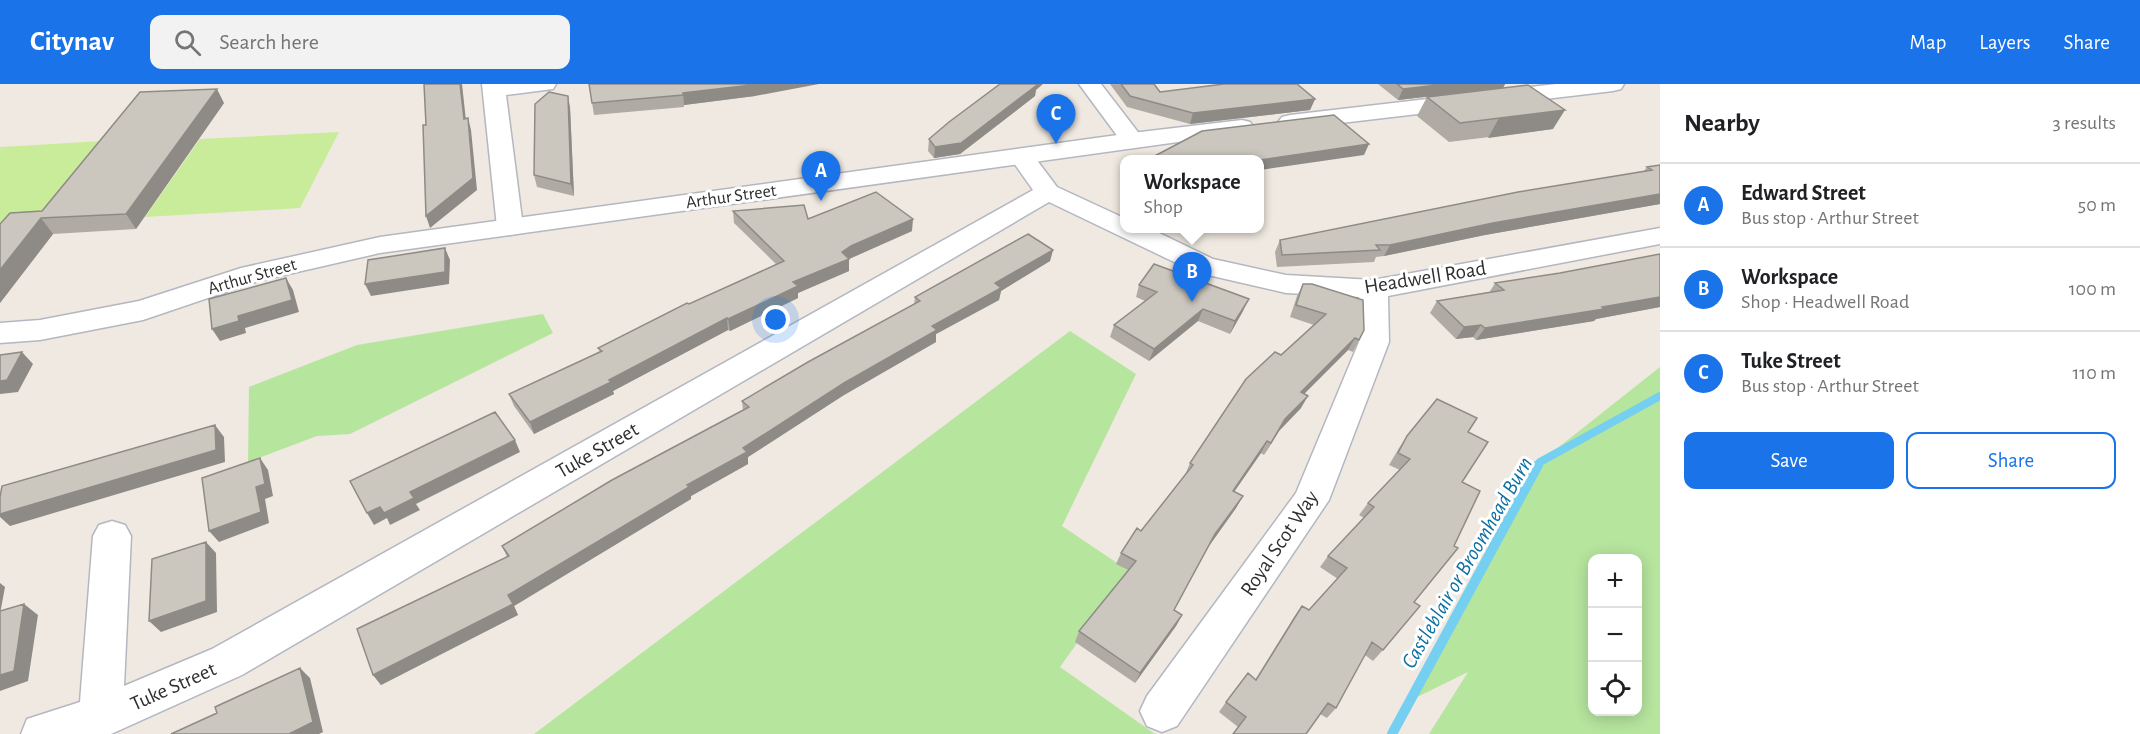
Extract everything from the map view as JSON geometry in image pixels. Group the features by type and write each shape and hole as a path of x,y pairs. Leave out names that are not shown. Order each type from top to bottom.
{"street":[{"path":"510,226 493,87 545,84"},
{"path":"1090,84 1132,140"},
{"name":"Arthur Street","path":"0,333 40,330 143,310 251,274 345,251 1132,140 1600,85"},
{"path":"1021,156 1048,192"},
{"name":"Headwell Road","path":"1048,192 1120,226"},
{"name":"Tuke Street","path":"43,734 101,717 227,662 1048,192"},
{"name":"Headwell Road","path":"1136,233 1205,266 1286,284 1373,289 1660,236"},
{"name":"Royal Scot Way","path":"1162,711 1311,500 1374,342 1373,289"},
{"path":"101,717 112,536"}],"green space":[{"path":"339,132 300,208 145,217 200,139"},
{"path":"121,140 57,221 0,225 0,147"},
{"path":"543,314 553,333 350,434 317,436 248,462 249,387 357,345"},
{"path":"1070,331 1136,374 1062,526 1129,571 1060,667 1155,734 534,734"},
{"path":"1660,367 1660,734 1429,734 1468,672 1409,701 1540,462"}],"building":[{"path":"424,84 460,84 464,119 468,118 473,178 426,216 423,125 426,125"},
{"path":"589,84 760,84 683,93 683,95 592,103"},
{"path":"1000,84 1037,85 961,143 935,147 929,139"},
{"path":"1121,84 1154,84 1160,92 1224,84 1297,84 1315,99 1193,113 1130,96"},
{"path":"1397,84 1446,84 1403,89"},
{"path":"1528,85 1565,110 1460,123 1427,97"},
{"path":"217,89 126,214 41,218 0,270 0,224 10,213 42,211 140,92"},
{"path":"549,92 568,96 571,184 534,175 535,104"},
{"path":"1334,115 1369,144 1264,159 1264,155 1157,155 1202,131"},
{"path":"1660,165 1660,194 1493,223 1390,245 1376,245 1380,250 1282,255 1280,240 1518,192 1652,170 1647,167"},
{"path":"876,192 913,219 851,246 842,252 849,259 793,282 798,286 727,318 609,380 611,382 530,422 509,394 602,351 598,348 687,303 784,261 733,211 804,205 808,219"},
{"path":"1028,234 1053,250 995,283 1001,288 932,326 937,330 844,383 743,448 747,452 687,485 689,487 508,595 513,604 373,675 357,629 509,556 502,546 612,480 749,407 742,401 920,301 915,297"},
{"path":"445,248 445,272 365,284 368,260"},
{"path":"1660,254 1660,297 1602,307 1604,309 1485,328 1481,325 1464,327 1437,301 1504,290 1495,283"},
{"path":"1154,264 1249,299 1235,321 1203,309 1154,349 1114,325 1157,292 1139,285"},
{"path":"286,278 292,300 238,316 239,321 212,329 209,299"},
{"path":"1303,284 1312,284 1363,300 1364,330 1359,340 1355,338 1301,392 1308,396 1285,419 1271,443 1267,441 1233,491 1243,496 1215,534 1174,610 1182,615 1140,673 1079,631 1136,561 1121,553 1137,528 1141,531 1193,465 1190,463 1246,379 1275,352 1281,355 1326,314 1296,305"},
{"path":"22,352 7,380 0,381 0,355"},
{"path":"1437,399 1477,418 1468,432 1488,442 1462,482 1480,491 1454,546 1458,548 1414,602 1420,606 1383,650 1372,642 1336,708 1328,703 1306,734 1233,734 1246,717 1226,702 1248,673 1256,680 1302,606 1309,610 1347,568 1328,556 1374,507 1368,503 1410,459 1398,453 1407,436"},
{"path":"495,412 515,440 410,492 414,498 384,513 380,507 367,513 350,481"},
{"path":"215,425 216,450 0,514 2,486"},
{"path":"260,458 265,484 256,487 261,512 209,531 202,478"},
{"path":"206,542 206,601 149,621 152,559"},
{"path":"24,604 14,671 0,675 0,611"},
{"path":"300,668 313,722 289,734 171,734 217,713 215,707"}],"waterway":[{"name":"Castleblair or Broomhead Burn","path":"1537,467 1540,462 1660,396"},
{"name":"Castleblair or Broomhead Burn","path":"1392,734 1538,465"}],"place":[{"name":"Tuke Street","path":"1056,144"},
{"name":"Edward Street","path":"821,201"},
{"name":"Workspace","path":"1192,302"}]}
